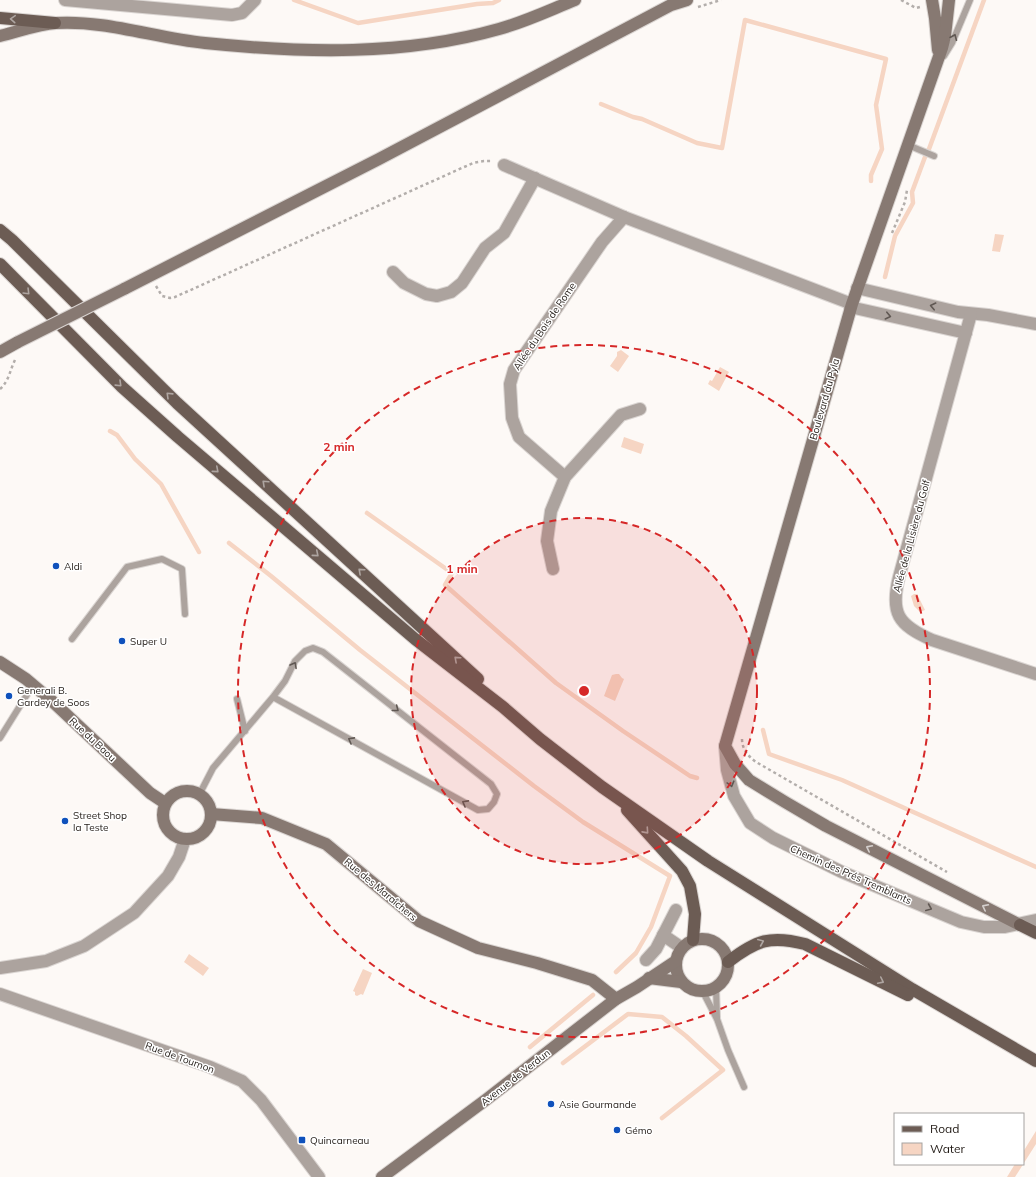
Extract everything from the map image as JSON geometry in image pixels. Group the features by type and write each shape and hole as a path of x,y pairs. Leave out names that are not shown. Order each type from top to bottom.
{"main road":[{"path":"0,18 55,23"},
{"path":"0,230 12,240 177,403 477,677 503,707"},
{"path":"0,264 117,382 178,437 415,639 503,707 540,739 610,792 696,853 912,989 990,1036"},
{"path":"610,792 682,871 690,886 693,898 695,914 693,940"},
{"path":"1020,924 1036,933"},
{"path":"728,962 743,950 768,939 788,939 805,944 990,1036 1036,1061"}],"street":[{"path":"65,0 232,15 242,13 255,0"},
{"path":"0,36 31,27 55,23 102,26 204,43 272,48 352,50 415,46 474,36 520,22 575,0"},
{"path":"0,352 386,155 671,5 687,0"},
{"path":"932,0 936,18 938,58"},
{"path":"938,58 945,36 949,0"},
{"name":"Boulevard du Pyla","path":"725,746 851,306 935,71 938,58"},
{"path":"504,165 624,217 851,306 966,333"},
{"path":"393,272 404,283 426,294 437,296 451,292 462,283 485,248 504,233 535,178"},
{"name":"Allée du Bois de Rome","path":"565,477 519,438 512,418 510,384 514,370 602,242 624,217"},
{"path":"857,288 971,314 988,315 1036,324"},
{"name":"Allée de la Lisière du Golf","path":"971,314 899,577 895,602 897,612 903,622 910,629 932,640 1036,674"},
{"path":"553,569 547,541 551,511 565,477 621,415 640,409"},
{"name":"Rue du Baou","path":"0,662 33,685 150,793 166,803"},
{"path":"725,746 740,771 749,780 768,792 826,826 1020,924"},
{"name":"Chemin des Prés Tremblants","path":"725,746 727,770 734,796 750,822 773,838 842,872 962,922 984,927 1005,927 1036,920"},
{"path":"184,792 192,792 199,795 209,806 211,814 210,822 206,829 193,839 177,837 170,833 163,819 166,803 177,794 184,792"},
{"name":"Rue des Maraîchers","path":"211,814 262,818 326,844 419,921 478,948 537,963 592,980 616,999"},
{"path":"0,968 46,960 84,946 134,913 168,876 179,857 185,839"},
{"path":"646,960 656,949 676,910"},
{"path":"663,935 682,948"},
{"path":"705,939 716,942 724,951 728,962 726,976 716,987 703,992 695,991 687,987 681,982 676,972 676,961 682,948 693,940 705,939"},
{"name":"Avenue de Verdun","path":"382,1177 487,1099 616,999 676,961"},
{"path":"650,978 681,982"},
{"name":"Rue de Tournon","path":"0,994 210,1067 242,1081 261,1100 319,1177"}],"lane":[{"path":"935,71 952,43 970,0"},
{"path":"908,144 934,156"},
{"path":"72,639 127,567 162,559 182,569 185,614"},
{"path":"199,795 213,768 286,681 295,661 305,651 313,648 323,652 491,784 496,794 494,802 488,809 478,810 273,697"},
{"path":"0,738 33,685"},
{"path":"237,699 245,731"},
{"path":"716,987 718,1019"},
{"path":"703,992 718,1019 728,1050 744,1087"}],"path":[{"path":"156,286 162,296 170,298 175,297 473,164 484,161 492,161 504,165"},
{"path":"891,235 905,202 907,185"},
{"path":"0,389 5,383 14,361 18,356"},
{"path":"742,736 745,750 756,762 954,875"}],"water":[{"path":"995,234 1004,235 1000,252 992,251"},
{"path":"621,350 629,356 618,372 610,366 617,356 617,352"},
{"path":"720,367 729,372 719,391 708,384 710,380 712,381"},
{"path":"624,437 644,444 641,454 621,447"},
{"path":"917,594 925,610 920,612 914,606 911,596"},
{"path":"619,674 624,679 615,701 604,696 612,675"},
{"path":"189,954 209,968 203,976 184,962"},
{"path":"363,969 372,973 363,995 361,994 357,996 353,991"},
{"path":"1036,1131 1036,1144 1024,1163 1024,1150"},
{"path":"1014,1165 1023,1165 1015,1177 1007,1177"}],"waterway":[{"path":"294,0 358,23 477,4 493,3 499,0"},
{"path":"929,149 984,0"},
{"path":"601,104 633,117 642,119 697,143 722,148 745,20 886,59 876,105 882,149 871,175 871,181"},
{"path":"885,277 895,236 913,203 912,192 925,157"},
{"path":"110,431 117,435 135,459 161,484 199,552"},
{"path":"367,513 452,573 445,585 556,683 623,731 690,776 697,778"},
{"path":"229,543 360,650 534,786 583,822 670,876 651,927 636,953 616,972"},
{"path":"763,730 769,754 842,780 1036,867"},
{"path":"530,1047 593,995"},
{"path":"563,1063 628,1014 662,1017 686,1036 723,1070 662,1118"}],"place":[{"name":"Aldi","path":"56,566"},
{"name":"Super U","path":"122,641"},
{"name":"Generali B. Gardey de Soos","path":"9,696"},
{"name":"Street Shop la Teste","path":"65,821"},
{"name":"Asie Gourmande","path":"551,1104"},
{"name":"Gémo","path":"617,1130"},
{"name":"Quincarneau","path":"302,1140"}]}
